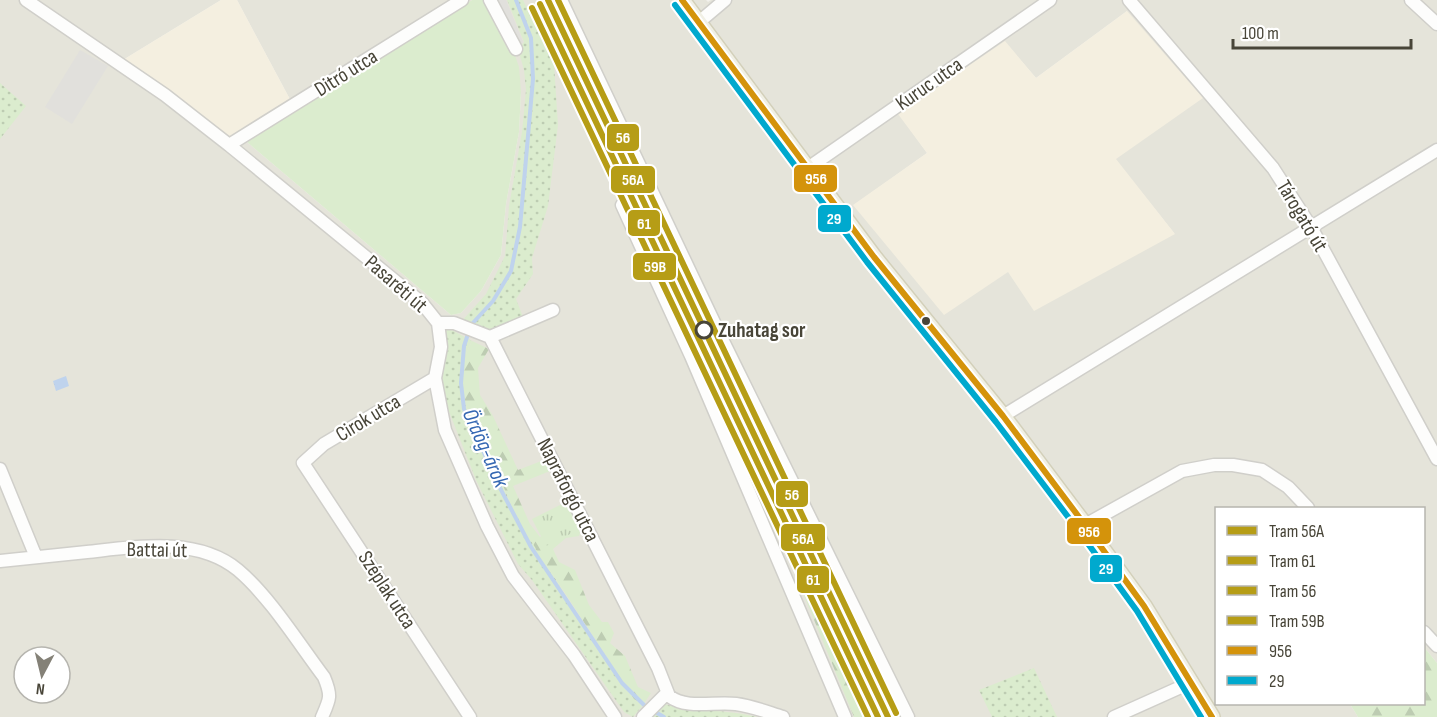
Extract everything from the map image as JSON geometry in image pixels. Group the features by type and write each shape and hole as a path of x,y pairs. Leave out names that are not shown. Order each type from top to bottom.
{"main road":[{"path":"682,0 874,257 1003,416 1085,525 1144,606 1212,717"}],"street":[{"name":"Pasaréti út","path":"26,0 165,95 422,303 438,323 441,347 435,378 445,430 487,526 513,576 574,656 615,717"},
{"name":"Ditró utca","path":"229,145 462,0"},
{"path":"490,0 516,49"},
{"path":"561,0 721,337 908,717"},
{"path":"699,22 725,0"},
{"name":"Kuruc utca","path":"808,168 1050,0"},
{"name":"Tárogató út","path":"1129,0 1273,168 1311,227 1437,459"},
{"path":"1411,0 1437,24"},
{"path":"1003,416 1437,150"},
{"path":"622,205 691,356 845,717"},
{"path":"438,323 454,323 488,337 553,310"},
{"name":"Napraforgó utca","path":"488,337 658,668 663,697"},
{"path":"691,356 721,337"},
{"name":"Cirok utca","path":"303,463 324,444 435,378"},
{"name":"Széplak utca","path":"303,463 470,717"},
{"path":"1085,525 1182,471 1214,465 1233,465 1262,470 1288,487 1307,507"},
{"path":"0,469 36,557"},
{"name":"Battai út","path":"0,561 160,547 202,552 225,562 238,570 264,598 324,677 330,690 330,699 322,717"},
{"path":"1425,633 1437,646"},
{"path":"1113,717 1192,682"},
{"path":"643,717 663,697 682,702 733,703 783,717"}],"shaded area":[{"path":"0,0 221,0 118,63 293,105 237,0 472,0 247,142 451,315 461,313 481,291 501,255 506,204 519,132 521,92 487,0 706,0 708,2 711,0 1437,0 1437,663 1425,648 1425,507 1215,507 1215,705 1351,705 1358,717 0,717","holes":["1127,11 1115,159 1174,233 1008,272 854,205 927,153 899,114 1005,42 1036,78"]},
{"path":"221,0 237,0 293,105 229,145 118,63"},
{"path":"490,0 506,0 523,42 516,49"},
{"path":"1127,11 1203,98 1116,159 1175,234 1034,311 1008,272 944,315 853,205 927,153 898,114 1005,41 1036,78"},
{"path":"80,50 108,66 72,124 45,107"}],"green space":[{"path":"472,0 487,0 511,44 519,67 521,92 519,132 506,204 501,255 481,291 461,313 451,315 247,142"},
{"path":"507,0 523,0 554,64 558,125 548,206 532,258 533,274 516,299 523,317 490,334 460,323 486,294 505,256 509,206 522,132 526,90 524,70 518,49 524,42"},
{"path":"551,0 554,0 682,267 679,268"},
{"path":"0,83 26,106 0,139"},
{"path":"450,329 472,341 463,361 465,404 485,443 513,509 572,606 634,699 643,705 633,717 624,712 532,580 518,564 476,480 441,388 445,331"},
{"path":"472,341 489,349 478,368 480,395 493,416 518,470 544,460 550,471 513,486 530,524 540,537 564,523 575,511 583,523 579,536 566,538 553,549 559,562 575,570 589,605 602,622 608,622 614,633 610,643 625,656 638,687 651,693 643,705 634,699 529,538 513,509 485,443 465,404 463,361"},
{"path":"704,356 791,538 872,717 854,717 752,469 700,358"},
{"path":"759,431 903,717 893,717 755,432"},
{"path":"566,502 580,529 546,546 532,519"},
{"path":"1425,648 1437,663 1437,717 1358,717 1351,705 1425,705"},
{"path":"1034,668 1057,717 992,717 979,690"},
{"path":"663,704 734,713 757,717 649,717"}],"water":[{"path":"66,376 69,386 56,391 53,381"}],"waterway":[{"name":"Ördög-árok","path":"516,0 531,38 533,79 520,227 511,271 493,301 471,325 464,346 461,383 464,409 499,486 531,547 622,683 645,706 664,717"}],"tram line":[{"name":"56A","path":"548,0 888,717"},
{"name":"56","path":"558,0 896,713"},
{"name":"61","path":"540,4 878,717"},
{"name":"59B","path":"532,8 868,717"}],"transit line":[{"name":"956","path":"682,0 874,257 1003,416 1085,525 1144,606 1212,717"},
{"name":"29","path":"675,5 867,262 996,422 1078,530 1137,611 1201,717"}],"place":[{"name":"Zuhatag sor","path":"704,330"}]}
